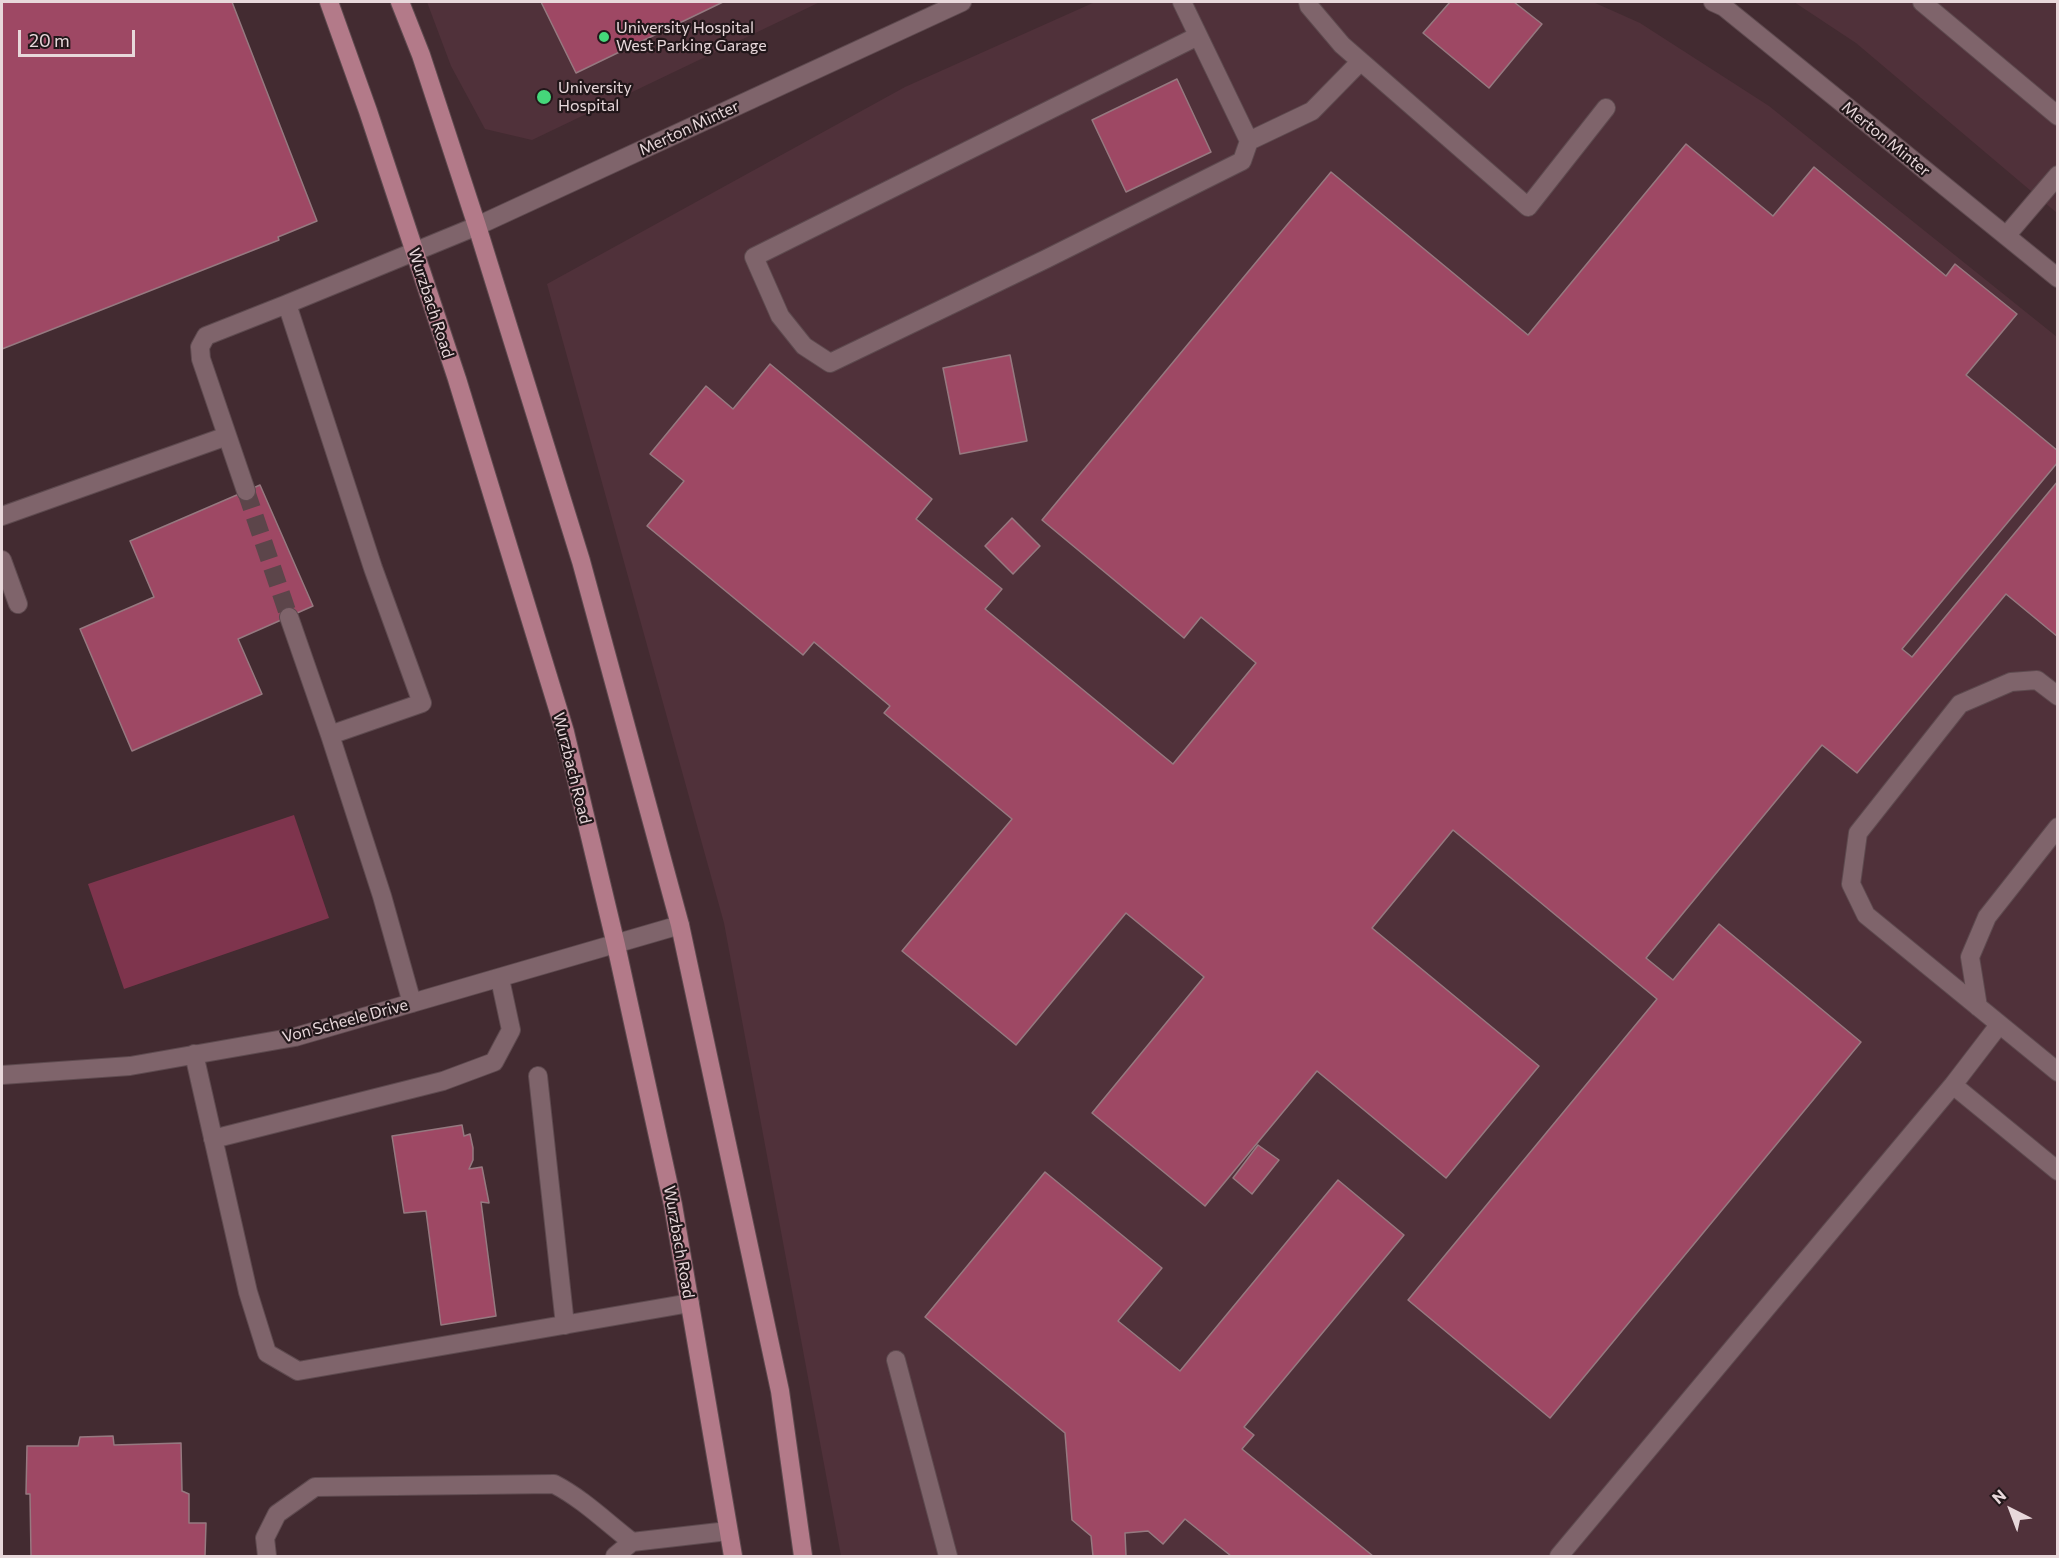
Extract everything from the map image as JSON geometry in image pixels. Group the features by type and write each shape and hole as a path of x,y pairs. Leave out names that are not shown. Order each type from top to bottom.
{"main road":[{"name":"Wurzbach Road","path":"329,2 368,111 457,379 565,732 616,945 673,1205 733,1557"},
{"path":"400,2 421,55 477,226 581,561 680,925 780,1391 803,1557"}],"street":[{"name":"Merton Minter","path":"246,491 201,359 200,347 206,336 477,226 962,2"},
{"path":"1182,2 1249,141 1242,161 830,363 804,346 780,316 754,257 1198,36"},
{"path":"1308,2 1342,45 1360,62 1528,207 1606,108"},
{"name":"Merton Minter","path":"1713,2 1724,7 2058,278"},
{"path":"1922,2 2058,116"},
{"path":"1249,141 1312,111 1360,62"},
{"path":"2006,236 2058,175"},
{"path":"287,304 374,568 422,703 330,735"},
{"path":"2,516 227,436"},
{"path":"2,560 18,604"},
{"path":"289,617 382,896 412,1003"},
{"path":"2058,696 2037,680 2011,682 1960,704 1858,833 1851,885 1866,915 2058,1072"},
{"path":"1978,1007 1970,957 1987,917 2058,827"},
{"name":"Von Scheele Drive","path":"2,1076 130,1066 295,1037 680,925"},
{"path":"213,1139 443,1081 494,1062 510,1030 500,979"},
{"path":"1559,1557 1953,1085 1999,1024"},
{"path":"194,1054 248,1292 267,1353 298,1371 690,1303"},
{"path":"538,1076 564,1325"},
{"path":"1953,1085 2058,1171"},
{"path":"896,1360 948,1557"},
{"path":"267,1557 265,1538 277,1514 315,1487 554,1484 573,1494 632,1542"},
{"path":"615,1557 632,1542 728,1531"}],"shaded area":[{"name":"University Hospital","path":"427,2 820,2 532,140 485,129 451,66"},
{"path":"1095,2 1593,2 1640,23 1769,106 2057,337 2057,1556 841,1556 724,923 547,284 905,87"},
{"path":"1794,2 2057,2 2057,213 1856,43"},
{"path":"294,815 329,918 124,989 88,884"}],"building":[{"path":"2,2 232,2 317,221 278,237 279,240 2,349"},
{"name":"University Hospital West Parking Garage","path":"541,2 723,2 576,73"},
{"path":"1450,2 1514,2 1542,24 1489,88 1423,33"},
{"path":"1177,79 1211,152 1126,192 1092,120"},
{"path":"1686,144 1773,216 1814,167 1946,276 1955,264 2017,314 1966,375 2058,451 2058,462 1902,649 1912,657 2058,481 2058,637 2006,594 1857,773 1822,745 1646,958 1673,980 1719,924 1861,1042 1550,1418 1408,1300 1657,999 1453,830 1372,928 1539,1066 1446,1178 1317,1071 1205,1206 1092,1113 1204,977 1126,913 1016,1045 902,951 1012,819 884,713 890,706 814,642 803,655 647,526 684,481 650,454 706,386 733,409 770,364 932,499 916,519 1002,589 985,609 1173,764 1256,663 1201,617 1184,638 1042,520 1331,172 1528,335"},
{"path":"1010,355 1027,441 960,454 943,368"},
{"path":"260,485 313,606 238,639 262,694 132,751 80,629 154,597 130,541"},
{"path":"1012,518 1040,546 1013,574 985,546"},
{"path":"462,1125 464,1136 470,1134 473,1148 473,1160 469,1169 482,1167 489,1203 481,1202 496,1316 441,1325 426,1211 404,1213 392,1136"},
{"path":"1258,1145 1279,1160 1252,1194 1233,1178"},
{"path":"1045,1172 1162,1268 1118,1321 1180,1371 1338,1180 1404,1235 1244,1427 1254,1435 1242,1449 1373,1556 1231,1556 1185,1519 1163,1544 1148,1531 1125,1533 1126,1556 1093,1556 1091,1536 1072,1520 1065,1433 925,1317"},
{"path":"113,1436 114,1445 181,1443 182,1491 189,1494 189,1523 206,1523 205,1556 31,1556 30,1494 26,1494 27,1446 78,1446 80,1437"}],"tunnel":[{"path":"246,491 289,617"}],"place":[{"name":"University Hospital West Parking Garage","path":"604,37"},
{"name":"University Hospital","path":"544,97"}]}
